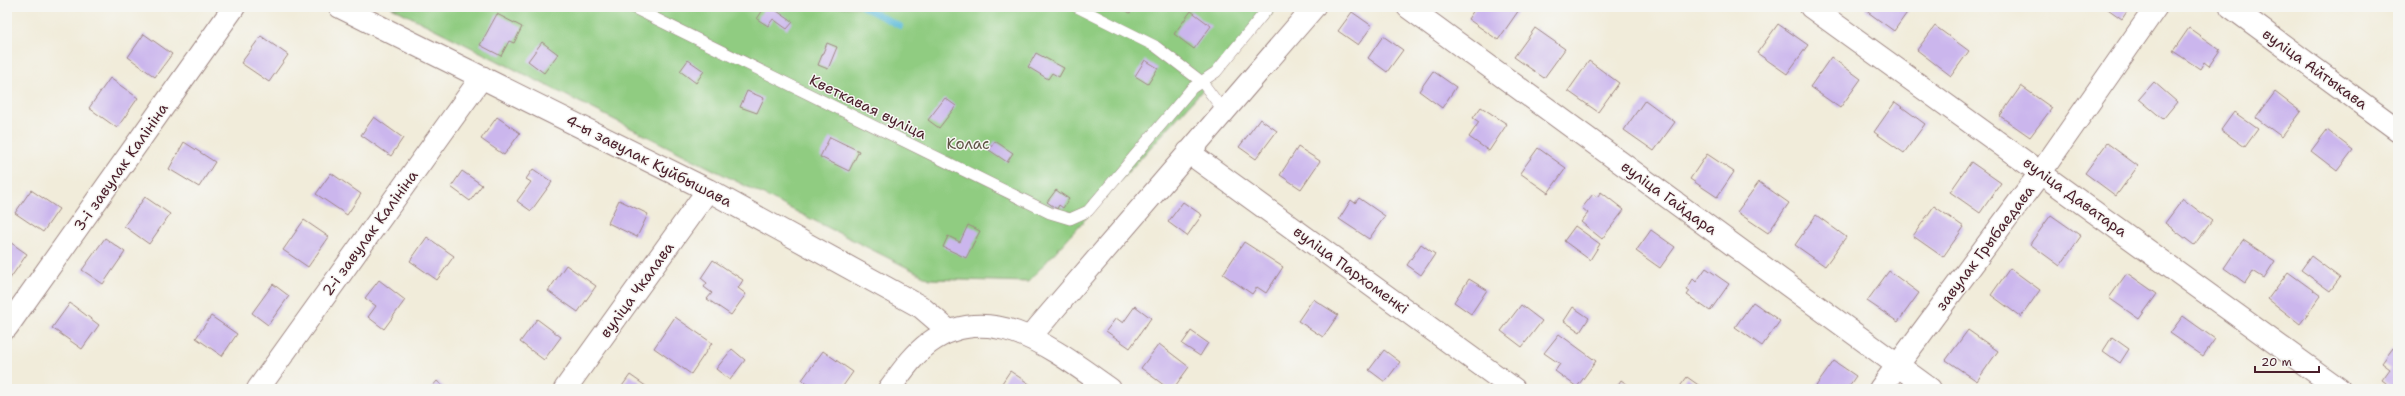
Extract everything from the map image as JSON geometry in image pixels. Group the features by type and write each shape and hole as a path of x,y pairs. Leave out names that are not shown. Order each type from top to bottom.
{"street":[{"name":"3-і завулак Калініна","path":"7,327 234,7"},
{"name":"4-ы завулак Куйбышава","path":"340,7 708,190 922,307 949,331"},
{"path":"1030,338 1223,110 1314,7"},
{"name":"вуліца Гайдара","path":"1408,7 1930,389"},
{"name":"вуліца Даватара","path":"1811,7 2042,172 2339,389"},
{"name":"завулак Грыбаедава","path":"1880,389 2042,172 2156,7"},
{"name":"вуліца Айтыкава","path":"2231,7 2398,130"},
{"name":"2-і завулак Калініна","path":"258,389 482,77"},
{"name":"вуліца Пархоменкі","path":"1188,152 1514,389"},
{"name":"вуліца Чкалава","path":"565,389 708,190"},
{"path":"889,389 909,362 929,344 949,331 976,325 1006,328 1030,338 1062,356 1110,389"}],"lane":[{"name":"Кветкавая вуліца","path":"632,7 1050,213 1070,219 1088,211 1192,88 1216,72 1269,7"},
{"path":"1077,7 1154,46 1202,82 1223,110"}],"green space":[{"name":"Колас","path":"391,7 1278,7 1028,282 930,279"}],"building":[{"path":"765,7 771,7 793,22 787,29 773,19 768,26 757,19"},
{"path":"1120,7 1133,7 1130,13"},
{"path":"1476,7 1514,7 1519,10 1498,40 1468,19"},
{"path":"1867,7 1911,7 1894,31 1865,10"},
{"path":"2105,7 2130,7 2122,19"},
{"path":"1191,11 1211,26 1194,49 1174,34"},
{"path":"1352,12 1372,26 1358,45 1338,31"},
{"path":"497,14 522,27 514,43 509,41 501,56 480,45"},
{"path":"1778,24 1808,45 1787,74 1757,53"},
{"path":"1935,26 1969,51 1951,76 1917,50"},
{"path":"1535,28 1565,49 1544,78 1514,57"},
{"path":"2189,28 2220,50 2209,66 2204,62 2200,69 2173,51"},
{"path":"144,34 172,54 155,77 128,57"},
{"path":"261,36 288,55 269,82 241,63"},
{"path":"1383,36 1403,50 1387,72 1368,58"},
{"path":"542,42 558,54 544,73 528,61"},
{"path":"827,43 837,47 828,69 818,65"},
{"path":"1036,53 1064,68 1059,77 1052,73 1048,79 1028,67"},
{"path":"1831,57 1861,79 1840,108 1810,87"},
{"path":"688,60 704,71 696,83 680,71"},
{"path":"1145,60 1158,68 1148,84 1135,76"},
{"path":"1589,61 1619,83 1598,112 1568,91"},
{"path":"1433,71 1456,87 1442,108 1419,91"},
{"path":"110,78 138,98 117,128 89,108"},
{"path":"2154,82 2177,102 2163,119 2139,99"},
{"path":"2021,86 2052,108 2030,137 2000,116"},
{"path":"747,91 764,98 757,113 740,107"},
{"path":"2275,92 2301,112 2282,137 2256,118"},
{"path":"945,98 956,106 939,128 928,120"},
{"path":"1645,100 1675,122 1654,151 1624,130"},
{"path":"1895,102 1925,124 1904,153 1874,132"},
{"path":"1481,107 1507,124 1489,151 1469,137 1479,122 1473,118"},
{"path":"2234,112 2258,129 2245,147 2221,130"},
{"path":"374,117 403,138 391,156 361,135"},
{"path":"497,117 520,133 504,155 481,139"},
{"path":"1260,119 1277,131 1256,159 1239,147"},
{"path":"2327,130 2353,150 2337,171 2311,151"},
{"path":"830,137 859,151 849,171 820,157"},
{"path":"995,141 1013,153 1007,162 989,150"},
{"path":"184,142 215,162 199,187 169,169"},
{"path":"2107,143 2138,166 2116,196 2085,173"},
{"path":"1298,147 1320,161 1301,189 1280,175"},
{"path":"1538,148 1566,168 1548,193 1520,173"},
{"path":"1707,154 1734,172 1717,197 1690,179"},
{"path":"1971,162 2001,183 1980,213 1950,192"},
{"path":"533,169 552,182 531,211 517,201 531,182 526,179"},
{"path":"462,171 482,185 470,201 451,187"},
{"path":"331,173 361,194 347,215 316,194"},
{"path":"1759,182 1789,203 1768,233 1737,212"},
{"path":"31,190 59,209 43,232 15,213"},
{"path":"1056,190 1069,199 1063,208 1059,205 1057,209 1047,202"},
{"path":"1601,192 1624,210 1602,239 1581,222 1588,213 1582,208 1593,194 1597,197"},
{"path":"145,197 170,214 149,244 124,226"},
{"path":"1359,198 1385,216 1369,239 1339,219 1351,200 1355,203"},
{"path":"2183,199 2212,221 2194,245 2165,223"},
{"path":"619,200 648,214 637,237 608,223"},
{"path":"1183,202 1202,215 1187,236 1168,222"},
{"path":"1934,206 1964,227 1943,257 1913,236"},
{"path":"1816,215 1846,237 1825,266 1795,245"},
{"path":"2051,215 2081,236 2060,266 2030,244"},
{"path":"304,220 329,237 308,267 283,250"},
{"path":"968,225 980,231 966,258 943,247 948,236 960,242"},
{"path":"1575,226 1600,244 1590,260 1564,241"},
{"path":"1651,230 1675,247 1660,268 1636,251"},
{"path":"427,237 454,256 437,280 410,261"},
{"path":"105,238 125,252 103,284 82,270"},
{"path":"7,240 27,254 7,283"},
{"path":"2243,240 2275,261 2264,278 2253,271 2245,283 2224,268"},
{"path":"1244,242 1283,267 1266,293 1257,287 1252,294 1223,274"},
{"path":"1421,244 1435,254 1421,275 1407,265"},
{"path":"2311,256 2340,278 2330,291 2301,270"},
{"path":"713,260 743,280 738,288 746,294 731,315 707,299 712,293 704,287 707,283 701,278"},
{"path":"566,265 596,286 578,312 548,291"},
{"path":"1706,268 1729,284 1710,311 1687,295 1690,291 1687,289 1693,279 1696,282"},
{"path":"2010,268 2040,290 2021,317 1991,295"},
{"path":"1889,271 1919,293 1898,322 1867,301"},
{"path":"2288,272 2321,296 2300,324 2268,299"},
{"path":"2127,273 2157,294 2139,319 2109,298"},
{"path":"1469,279 1487,290 1471,314 1454,302"},
{"path":"379,280 405,300 384,329 368,317 376,306 365,298"},
{"path":"273,284 289,296 268,325 252,313"},
{"path":"1313,299 1338,315 1323,337 1298,321"},
{"path":"1753,302 1780,321 1762,346 1735,327"},
{"path":"70,303 99,325 82,349 52,328"},
{"path":"1521,305 1542,321 1522,347 1501,331"},
{"path":"1135,306 1151,318 1130,348 1106,331 1116,318 1123,323"},
{"path":"1573,307 1589,318 1580,332 1564,321"},
{"path":"211,316 237,334 222,356 196,338"},
{"path":"2183,316 2215,339 2203,356 2170,333"},
{"path":"675,317 712,343 691,374 654,348"},
{"path":"537,319 561,337 544,360 520,342"},
{"path":"1968,330 1998,351 1977,381 1946,360"},
{"path":"1191,331 1208,343 1200,356 1182,344"},
{"path":"1559,334 1596,361 1577,387 1555,371 1560,364 1544,353"},
{"path":"2112,337 2129,349 2120,363 2103,351"},
{"path":"1159,344 1189,367 1173,389 1169,389 1141,368"},
{"path":"2393,348 2398,352 2398,389 2394,389 2382,380 2390,369 2382,363"},
{"path":"732,349 745,360 730,380 716,369"},
{"path":"1384,350 1400,362 1385,382 1369,370"},
{"path":"823,351 853,372 841,389 814,389 802,380"},
{"path":"1834,361 1856,376 1847,389 1821,389 1816,386"},
{"path":"1010,371 1037,389 998,389"},
{"path":"630,375 650,389 620,389"},
{"path":"1687,377 1704,389 1678,389"},
{"path":"1621,380 1634,389 1615,389"},
{"path":"437,381 446,389 430,389"}],"waterway":[{"path":"863,7 900,26"}]}
